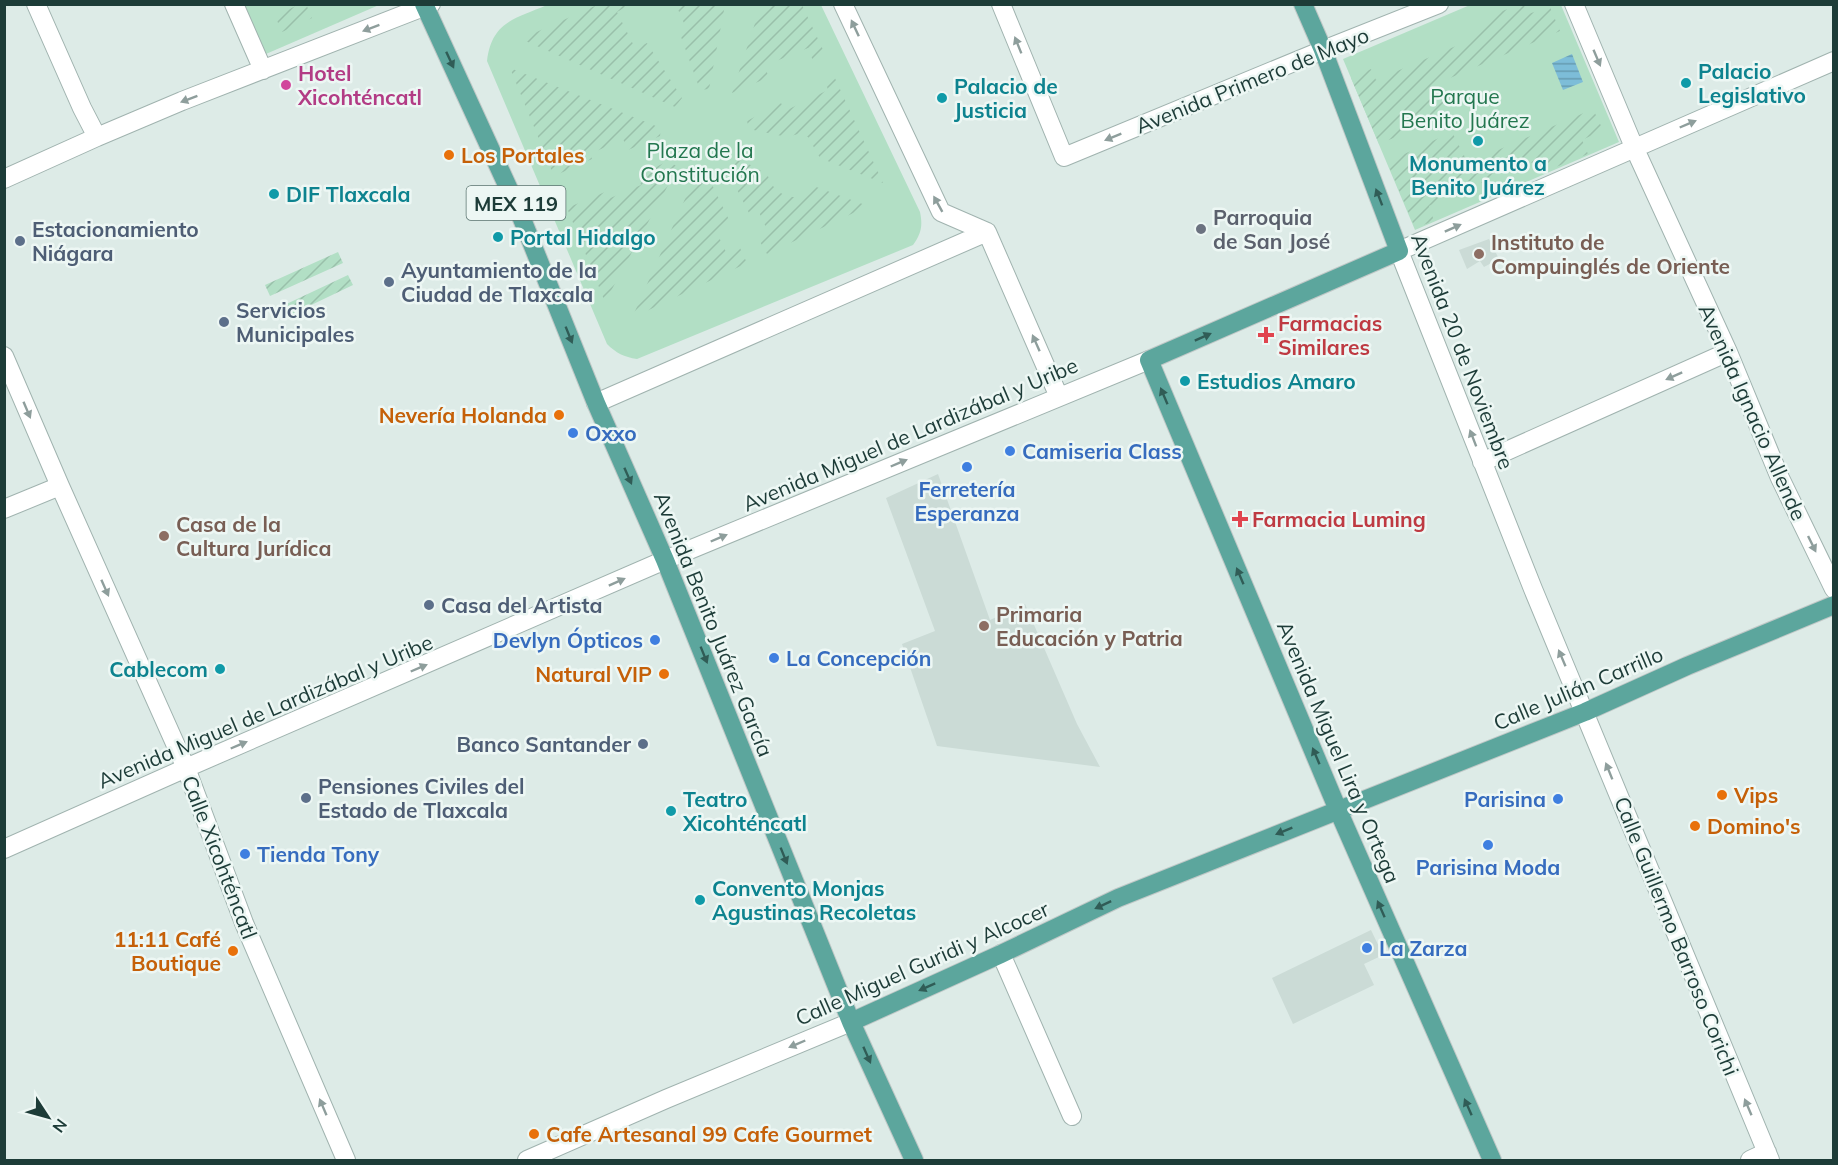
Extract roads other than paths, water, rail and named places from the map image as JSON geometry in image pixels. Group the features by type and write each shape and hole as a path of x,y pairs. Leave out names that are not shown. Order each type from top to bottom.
{"main road":[{"name":"Avenida 20 de Noviembre","path":"1304,4 1399,251"},
{"name":"MEX 119","path":"427,5 512,195 596,403"},
{"name":"Avenida Miguel de Lardizábal y Uribe","path":"1149,360 1399,251"},
{"name":"Avenida Miguel Lira y Ortega","path":"1149,360 1338,810 1492,1161"},
{"name":"Avenida Benito Juárez García","path":"596,403 665,560 851,1022 914,1161"},
{"name":"Calle Julián Carrillo","path":"1338,810 1585,712 1833,605"},
{"name":"Calle Miguel Guridi y Alcocer","path":"851,1022 1118,898 1338,810"}],"street":[{"path":"36,4 81,108 97,137"},
{"path":"234,4 263,70"},
{"path":"843,4 941,213 987,232 1059,397"},
{"name":"Avenida Primero de Mayo","path":"1001,4 1064,157 1439,4"},
{"name":"Avenida Ignacio Allende","path":"1574,4 1634,147 1728,352 1780,478 1833,589"},
{"path":"4,179 97,137 427,5"},
{"name":"Avenida Miguel de Lardizábal y Uribe","path":"1399,251 1833,61"},
{"path":"596,403 987,232"},
{"name":"Avenida 20 de Noviembre","path":"1399,251 1482,462 1585,712"},
{"path":"1482,462 1728,352"},
{"name":"Calle Xicohténcatl","path":"4,356 186,768 244,923 346,1161"},
{"name":"Avenida Miguel de Lardizábal y Uribe","path":"4,849 665,560 1149,360"},
{"path":"4,509 60,486"},
{"name":"Calle Guillermo Barroso Corichi","path":"1585,712 1769,1156"},
{"path":"1001,954 1072,1116"},
{"name":"Calle Miguel Guridi y Alcocer","path":"527,1161 555,1155 666,1099 851,1022"},
{"path":"1750,1161 1769,1156"}],"water":[{"path":"1572,54 1583,82 1563,90 1552,63"}],"place":[{"name":"Palacio Legislativo","path":"1686,83"},
{"name":"Hotel Xicohténcatl","path":"286,85"},
{"name":"Palacio de Justicia","path":"942,98"},
{"name":"Monumento a Benito Juárez","path":"1478,141"},
{"name":"Los Portales","path":"449,155"},
{"name":"DIF Tlaxcala","path":"274,194"},
{"name":"Parroquia de San José","path":"1201,229"},
{"name":"Portal Hidalgo","path":"498,237"},
{"name":"Estacionamiento Niágara","path":"20,241"},
{"name":"Instituto de Compuinglés de Oriente","path":"1479,254"},
{"name":"Ayuntamiento de la Ciudad de Tlaxcala","path":"389,282"},
{"name":"Servicios Municipales","path":"224,322"},
{"name":"Farmacias Similares","path":"1266,335"},
{"name":"Estudios Amaro","path":"1185,381"},
{"name":"Nevería Holanda","path":"559,415"},
{"name":"Oxxo","path":"573,433"},
{"name":"Camiseria Class","path":"1010,451"},
{"name":"Ferretería Esperanza","path":"967,467"},
{"name":"Farmacia Luming","path":"1240,519"},
{"name":"Casa de la Cultura Jurídica","path":"164,536"},
{"name":"Casa del Artista","path":"429,605"},
{"name":"Primaria Educación y Patria","path":"984,626"},
{"name":"Devlyn Ópticos","path":"655,640"},
{"name":"La Concepción","path":"774,658"},
{"name":"Cablecom","path":"220,669"},
{"name":"Natural VIP","path":"664,674"},
{"name":"Banco Santander","path":"643,744"},
{"name":"Vips","path":"1722,795"},
{"name":"Pensiones Civiles del Estado de Tlaxcala","path":"306,798"},
{"name":"Parisina","path":"1558,799"},
{"name":"Teatro Xicohténcatl","path":"671,811"},
{"name":"Domino's","path":"1695,826"},
{"name":"Parisina Moda","path":"1488,845"},
{"name":"Tienda Tony","path":"245,854"},
{"name":"Convento Monjas Agustinas Recoletas","path":"700,900"},
{"name":"La Zarza","path":"1367,948"},
{"name":"11:11 Café Boutique","path":"233,951"},
{"name":"Cafe Artesanal 99 Cafe Gourmet","path":"534,1134"}],"park label":[{"name":"Parque Benito Juárez","path":"1465,108"},
{"name":"Plaza de la Constitución","path":"700,162"}]}
